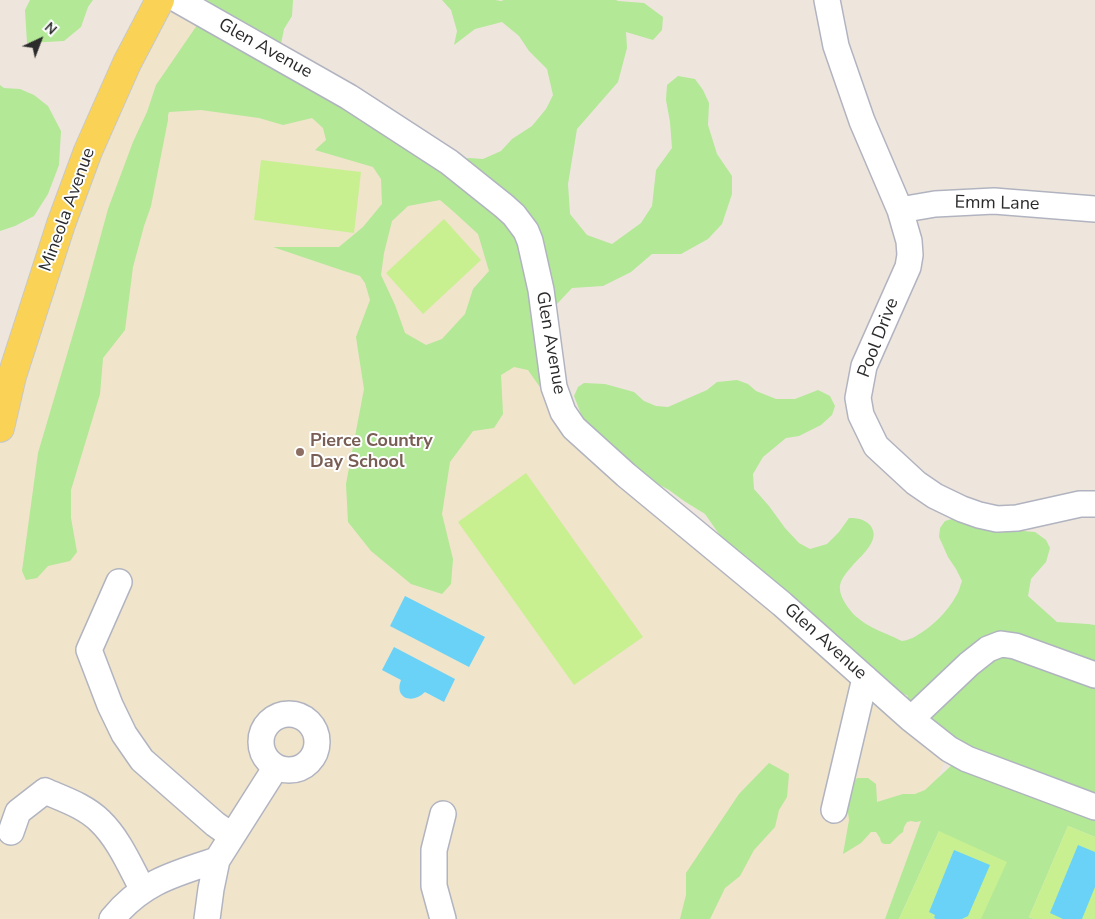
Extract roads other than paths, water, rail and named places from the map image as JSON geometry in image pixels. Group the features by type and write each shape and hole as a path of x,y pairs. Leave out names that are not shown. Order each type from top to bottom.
{"main road":[{"name":"Mineola Avenue","path":"0,428 15,366 61,224 88,151 120,79 160,0"}],"street":[{"name":"Glen Avenue","path":"178,0 373,112 449,162 504,206 526,231 530,241 541,290 554,387 563,412 574,428 626,475 782,604 911,719 948,749 967,759 1095,807"},
{"name":"Pool Drive","path":"827,0 831,26 839,55 862,121 900,210 909,241 910,255 908,268 864,366 858,398 862,415 876,446 916,483 935,496 962,510 979,515 997,519 1017,518 1080,504 1095,504"},
{"name":"Emm Lane","path":"900,210 935,204 994,201 1095,209"},
{"path":"119,582 89,650 110,705 124,734 142,760 215,824 232,836"},
{"path":"911,719 975,659 988,649 1001,644 1015,646 1095,675"},
{"path":"834,810 865,678"},
{"path":"207,919 217,860 276,767"},
{"path":"11,832 18,812 45,791 87,811 100,820 113,837 143,890"},
{"path":"443,814 434,850 434,886 444,919"},
{"path":"112,919 130,900 156,882 217,860"}],"water":[{"path":"405,596 485,637 469,667 390,626"},
{"path":"394,647 455,679 444,702 425,692 420,696 410,699 402,695 399,686 401,680 382,670"},
{"path":"1078,845 1095,852 1095,887 1082,919 1063,919 1050,913"},
{"path":"954,850 990,865 968,916 962,919 936,919 934,918 935,915 929,912"}],"place":[{"name":"Pierce Country Day School","path":"300,452"}]}
